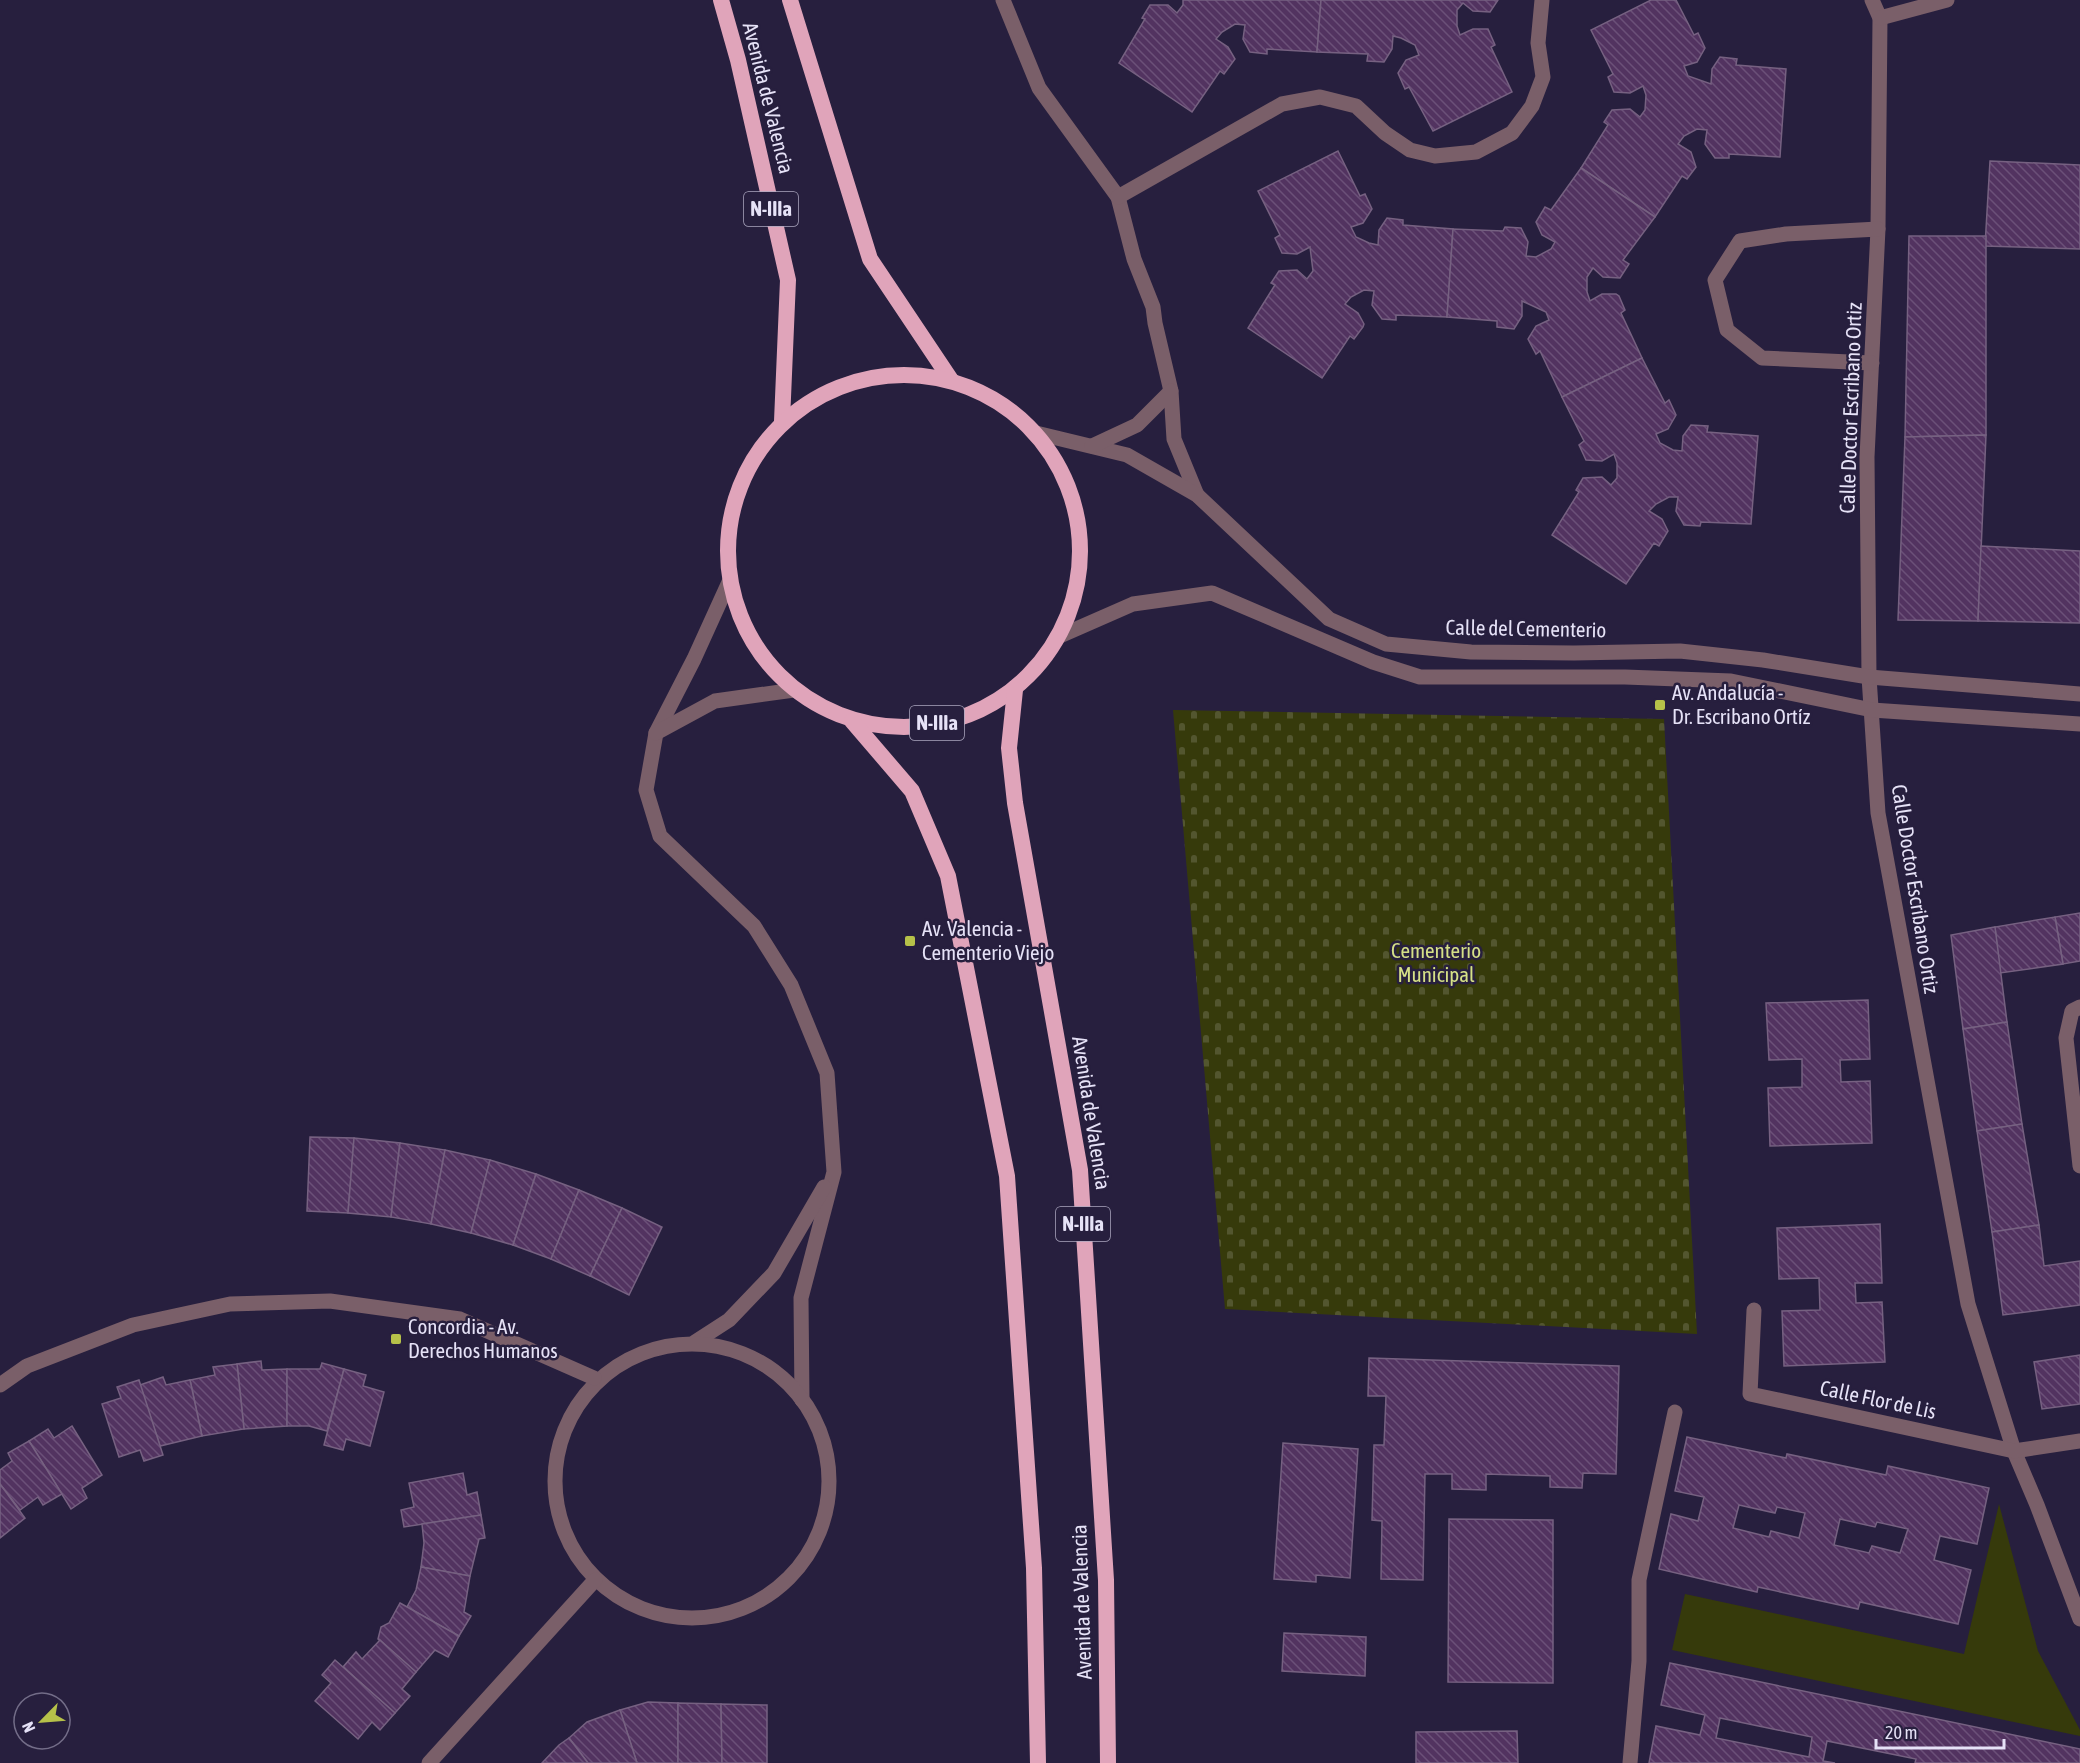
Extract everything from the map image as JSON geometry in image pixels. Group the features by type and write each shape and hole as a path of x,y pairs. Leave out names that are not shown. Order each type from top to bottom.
{"highway":[{"name":"Avenida de Valencia","path":"721,0 738,60 788,280 782,422"},
{"path":"790,0 870,259 951,380"},
{"name":"N-IIIa","path":"891,374 951,380 998,401 1036,433 1066,479 1080,531 1078,585 1060,636 1040,665 1015,690 965,718 909,729 852,721 794,690 751,642 729,582 728,524 747,468 782,422 832,388 891,374"},
{"name":"Avenida de Valencia","path":"1015,690 1009,748 1015,803 1080,1170 1106,1580 1108,1763"},
{"name":"N-IIIa","path":"852,721 912,791 948,876 1007,1176 1034,1568 1038,1763"}],"street":[{"path":"1003,0 1039,88 1118,197 1134,259 1153,307 1171,391 1174,439 1197,495"},
{"path":"1118,197 1282,104 1320,97 1356,106 1385,133 1410,150 1435,156 1476,152 1512,133 1532,106 1543,77 1538,43 1542,0"},
{"name":"Calle Doctor Escribano Ortiz","path":"1872,0 1880,18 1878,229 1867,457 1869,677 1878,813 1968,1304 2014,1451 2080,1619"},
{"path":"1880,18 1947,0"},
{"path":"1872,363 1762,358 1728,330 1715,280 1740,241 1786,234 1878,229"},
{"path":"1092,447 1137,425 1171,391"},
{"name":"Calle del Cementerio","path":"1036,433 1127,455 1197,495 1329,619 1386,644 1471,652 1574,654 1680,651 1764,660 1869,677 2080,694"},
{"path":"729,582 694,659 656,733 646,790 660,836 754,926 791,985 827,1073 834,1172 801,1298 802,1400"},
{"path":"1060,636 1133,604 1212,593 1373,662 1420,677 1625,677 1731,681 1872,710 2080,724"},
{"path":"656,733 715,701 794,690"},
{"path":"2080,1007 2072,1011 2066,1038 2080,1166"},
{"path":"695,1342 729,1320 774,1273 834,1172"},
{"path":"0,1385 27,1366 133,1325 230,1304 330,1301 460,1319 594,1378"},
{"name":"Calle Flor de Lis","path":"1754,1310 1750,1394 2014,1451 2080,1441"},
{"path":"695,1342 759,1360 788,1381 816,1419 830,1472 829,1504 813,1549 800,1570 763,1601 701,1620 667,1618 622,1601 595,1580 559,1521 554,1488 560,1440 594,1378 615,1365 659,1346 695,1342"},
{"path":"1630,1763 1639,1661 1639,1580 1675,1412"},
{"path":"429,1763 595,1580"}],"green space":[{"name":"Cementerio Municipal","path":"1173,710 1664,719 1697,1334 1225,1309"},
{"path":"1999,1504 2038,1651 2080,1730 2080,1736 1672,1650 1685,1594 1964,1654"}],"building":[{"path":"1183,0 1321,0 1317,52 1267,49 1267,54 1250,52 1243,39 1245,25 1235,24 1216,39 1228,47 1235,59 1224,74 1220,71 1192,112 1119,63 1145,19 1142,18 1150,5 1168,5 1177,13 1183,5"},
{"path":"1321,0 1498,0 1490,12 1473,11 1463,3 1457,10 1457,26 1460,35 1473,29 1488,29 1495,45 1491,47 1512,92 1433,131 1409,87 1405,89 1398,73 1406,60 1419,55 1415,45 1393,36 1392,49 1384,62 1367,61 1368,54 1317,52"},
{"path":"1651,0 1676,0 1694,35 1698,33 1705,48 1697,62 1684,66 1688,76 1711,84 1712,69 1720,57 1737,59 1736,65 1786,69 1780,157 1729,154 1729,158 1715,158 1705,144 1707,130 1697,129 1684,136 1678,144 1691,152 1696,167 1687,179 1682,176 1655,217 1581,168 1608,125 1604,122 1612,110 1630,109 1640,117 1645,110 1646,95 1643,86 1630,93 1614,92 1608,77 1613,74 1591,30"},
{"path":"1338,151 1360,196 1365,194 1372,209 1363,223 1351,227 1356,237 1378,245 1379,230 1387,218 1403,220 1403,225 1453,229 1447,317 1396,315 1396,320 1382,319 1372,305 1374,291 1364,290 1351,297 1345,304 1358,313 1364,324 1363,327 1354,339 1350,336 1322,378 1248,328 1275,285 1271,283 1279,271 1297,270 1307,279 1313,271 1310,247 1297,254 1282,253 1275,238 1280,235 1258,191"},
{"path":"1990,161 2080,165 2080,249 1985,246"},
{"path":"1581,168 1655,217 1623,260 1629,264 1620,278 1603,277 1593,268 1587,277 1587,292 1590,301 1602,294 1619,296 1625,310 1621,313 1642,358 1562,397 1540,351 1536,354 1528,339 1536,326 1549,320 1546,312 1522,301 1522,316 1514,329 1497,327 1497,321 1447,317 1453,229 1503,231 1505,227 1521,228 1528,242 1526,256 1536,257 1551,249 1555,242 1542,235 1536,222 1545,207 1551,210"},
{"path":"1909,236 1986,236 1986,435 1905,437"},
{"path":"1642,358 1665,403 1669,400 1676,415 1668,429 1656,434 1660,443 1673,450 1682,451 1683,436 1691,425 1708,426 1707,432 1758,436 1751,524 1701,522 1700,526 1684,525 1676,511 1678,497 1669,497 1649,511 1662,519 1668,531 1659,546 1654,543 1626,584 1552,535 1579,492 1576,490 1583,478 1602,477 1611,485 1617,478 1617,463 1614,454 1602,461 1586,460 1579,445 1584,441 1562,397"},
{"path":"1986,435 1978,621 1898,620 1905,437"},
{"path":"1981,546 2080,551 2080,623 1978,621"},
{"path":"2080,913 2080,961 2063,964 2055,917"},
{"path":"2055,917 2063,964 2000,973 1995,927"},
{"path":"1995,927 2007,1022 1963,1029 1951,935"},
{"path":"1868,1000 1870,1059 1840,1060 1841,1082 1870,1081 1872,1143 1770,1146 1768,1088 1802,1087 1802,1059 1769,1060 1766,1003"},
{"path":"2007,1022 2022,1124 1977,1131 1963,1029"},
{"path":"2022,1124 2039,1225 1992,1232 1977,1131"},
{"path":"310,1137 354,1138 348,1213 307,1211"},
{"path":"354,1138 400,1143 391,1217 348,1213"},
{"path":"400,1143 445,1150 431,1224 391,1217"},
{"path":"445,1150 490,1160 471,1233 431,1224"},
{"path":"490,1160 536,1174 513,1245 471,1233"},
{"path":"536,1174 579,1190 551,1259 513,1245"},
{"path":"579,1190 622,1208 590,1276 551,1259"},
{"path":"622,1208 662,1227 629,1295 590,1276"},
{"path":"1880,1224 1882,1283 1855,1283 1856,1303 1882,1302 1885,1362 1784,1366 1782,1311 1820,1310 1819,1278 1779,1279 1777,1228"},
{"path":"2039,1225 2044,1266 2080,1261 2080,1305 2003,1315 1992,1232"},
{"path":"2080,1355 2080,1404 2042,1409 2034,1362"},
{"path":"1369,1358 1619,1366 1616,1474 1583,1473 1582,1488 1550,1487 1550,1476 1486,1474 1486,1490 1452,1489 1452,1474 1425,1474 1423,1580 1381,1579 1382,1521 1372,1520 1374,1445 1384,1445 1386,1396 1368,1396"},
{"path":"261,1361 262,1370 287,1369 287,1426 244,1429 237,1364"},
{"path":"322,1363 344,1369 327,1431 309,1426 287,1426 287,1369 320,1369"},
{"path":"237,1364 244,1429 202,1436 190,1380 215,1375 213,1367"},
{"path":"344,1369 366,1375 363,1386 384,1392 370,1446 346,1439 343,1450 324,1445"},
{"path":"163,1377 166,1385 190,1380 202,1436 160,1446 140,1385"},
{"path":"139,1380 163,1455 144,1461 140,1450 119,1457 102,1404 121,1398 117,1387"},
{"path":"72,1426 102,1475 82,1488 87,1498 71,1509 29,1441 48,1429 54,1438"},
{"path":"1687,1437 1786,1458 1787,1454 1886,1475 1888,1466 1989,1488 1977,1544 1940,1536 1934,1560 1971,1570 1958,1624 1860,1602 1858,1609 1758,1587 1757,1592 1659,1569 1671,1514 1698,1521 1704,1497 1675,1491","holes":["1739,1505 1775,1513 1777,1507 1805,1513 1799,1538 1771,1531 1769,1537 1733,1528","1840,1519 1875,1527 1877,1522 1908,1529 1900,1553 1872,1546 1869,1553 1834,1545"]},
{"path":"29,1441 62,1494 43,1505 38,1497 20,1510 0,1484 0,1470 12,1461 8,1453"},
{"path":"1283,1443 1358,1449 1350,1578 1316,1575 1316,1582 1274,1579"},
{"path":"463,1473 467,1495 477,1492 481,1515 404,1527 401,1510 414,1507 409,1483"},
{"path":"0,1484 25,1518 0,1538"},
{"path":"481,1515 485,1538 479,1539 470,1576 421,1567 424,1543 422,1524"},
{"path":"1449,1519 1553,1520 1553,1683 1448,1682"},
{"path":"421,1567 470,1576 464,1612 471,1616 459,1636 407,1607 416,1590"},
{"path":"400,1603 459,1636 448,1657 435,1650 416,1672 378,1639 381,1627 389,1623"},
{"path":"1284,1633 1366,1637 1365,1676 1282,1671"},
{"path":"380,1640 416,1672 402,1689 410,1696 395,1713 343,1667 356,1652 362,1659"},
{"path":"335,1660 395,1713 380,1730 372,1722 358,1739 315,1701 331,1683 322,1675"},
{"path":"1670,1663 2080,1749 2080,1763 1915,1763 1916,1759 1827,1741 1823,1761 1835,1763 1649,1763 1656,1726 1700,1735 1705,1715 1661,1705","holes":["1720,1718 1812,1737 1809,1757 1716,1738"]},
{"path":"648,1702 678,1703 678,1763 637,1763 620,1710"},
{"path":"678,1703 721,1704 722,1763 678,1763"},
{"path":"721,1704 767,1705 767,1763 722,1763"},
{"path":"620,1710 637,1763 588,1763 569,1738 587,1722"},
{"path":"1517,1731 1518,1763 1416,1763 1416,1732"},
{"path":"569,1738 588,1763 542,1763 559,1745"}],"place":[{"name":"Av. Andalucía - Dr. Escribano Ortíz","path":"1660,705"},
{"name":"Av. Valencia - Cementerio Viejo","path":"910,941"},
{"name":"Concordia - Av. Derechos Humanos","path":"396,1339"}]}
